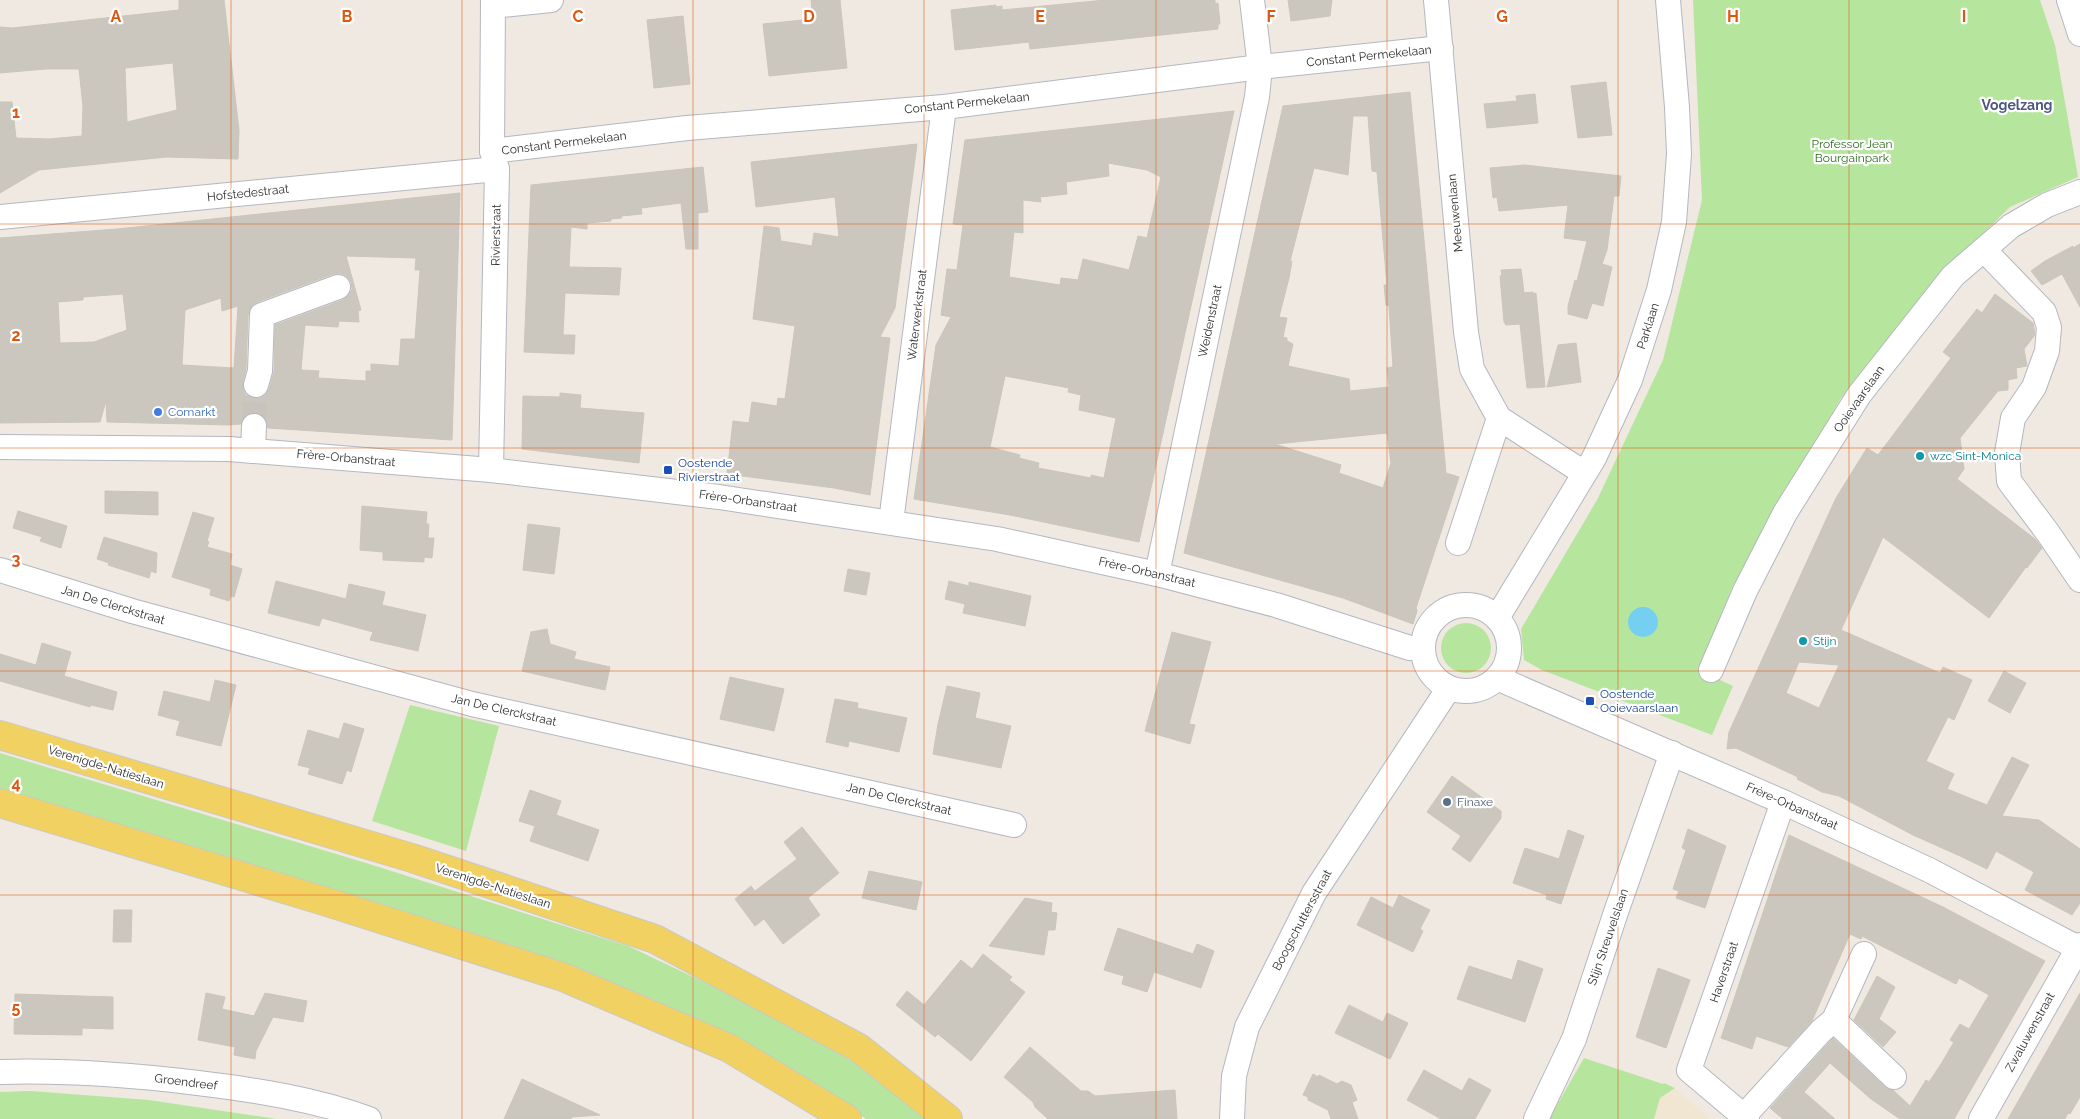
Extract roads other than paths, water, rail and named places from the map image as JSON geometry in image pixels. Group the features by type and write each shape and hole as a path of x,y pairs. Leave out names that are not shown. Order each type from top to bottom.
{"main road":[{"name":"Verenigde-Natieslaan","path":"0,735 412,858 654,939 859,1048 948,1119"},
{"path":"0,803 324,901 563,977 729,1048 847,1119"}],"street":[{"path":"493,3 551,0"},
{"name":"Weidenstraat","path":"1157,574 1257,97 1260,68 1252,0"},
{"name":"Meeuwenlaan","path":"1436,0 1472,369 1499,418 1584,473"},
{"name":"Parklaan","path":"1497,618 1594,458 1630,380 1660,290 1674,222 1679,154 1668,0"},
{"path":"2069,0 2080,33"},
{"name":"Rivierstraat","path":"491,470 494,160 493,3"},
{"name":"Constant Permekelaan","path":"494,160 687,128 944,107 1441,48"},
{"name":"Waterwerkstraat","path":"890,522 944,107"},
{"name":"Hofstedestraat","path":"0,218 494,160"},
{"name":"Ooievaarslaan","path":"1711,670 1745,592 1785,513 1859,395 1954,276 2011,226 2048,205 2080,192"},
{"path":"1984,250 2044,312 2049,327 2047,351 2034,387 2013,418 2007,454 2008,481 2048,533 2080,580"},
{"path":"256,386 260,371 262,315 338,287"},
{"path":"1458,543 1499,418"},
{"path":"253,451 254,426"},
{"name":"Frère-Orbanstraat","path":"0,447 229,449 491,470 683,492 998,539 1157,574 1276,605 1410,648 1422,648"},
{"name":"Jan De Clerckstraat","path":"0,570 132,611 472,704 1014,825"},
{"path":"1460,605 1486,610 1497,618 1508,637 1509,648 1508,658 1497,678 1487,686 1475,690 1462,691 1449,688 1432,676 1426,667 1422,648 1428,627 1436,616 1447,609 1460,605"},
{"name":"Frère-Orbanstraat","path":"1497,678 1783,802 1929,870 2079,947"},
{"name":"Boogschuttersstraat","path":"1232,1119 1234,1076 1247,1026 1314,892 1449,688"},
{"name":"Stijn Streuvelslaan","path":"1536,1119 1574,1039 1672,753"},
{"name":"Haverstraat","path":"1746,1118 1690,1070 1783,802"},
{"name":"Zwaluwenstraat","path":"1981,1119 2079,947"},
{"path":"1746,1118 1821,1032 1834,1020 1864,954"},
{"path":"1834,1020 1894,1078"},
{"name":"Groendreef","path":"0,1072 32,1071 144,1076 247,1089 285,1096 369,1119"}],"water":[{"path":"1643,607 1654,611 1658,622 1654,633 1643,637 1632,633 1628,622 1632,611"}],"tunnel":[{"path":"254,426 256,385"}],"place":[{"name":"Comarkt","path":"158,412"},
{"name":"wzc Sint-Monica","path":"1920,456"},
{"name":"Oostende Rivierstraat","path":"668,470"},
{"name":"Stijn","path":"1803,641"},
{"name":"Oostende Ooievaarslaan","path":"1590,701"},
{"name":"Finaxe","path":"1447,802"}],"district":[{"name":"Vogelzang","path":"2017,105"}],"park label":[{"name":"Professor Jean Bourgainpark","path":"1852,151"}]}
